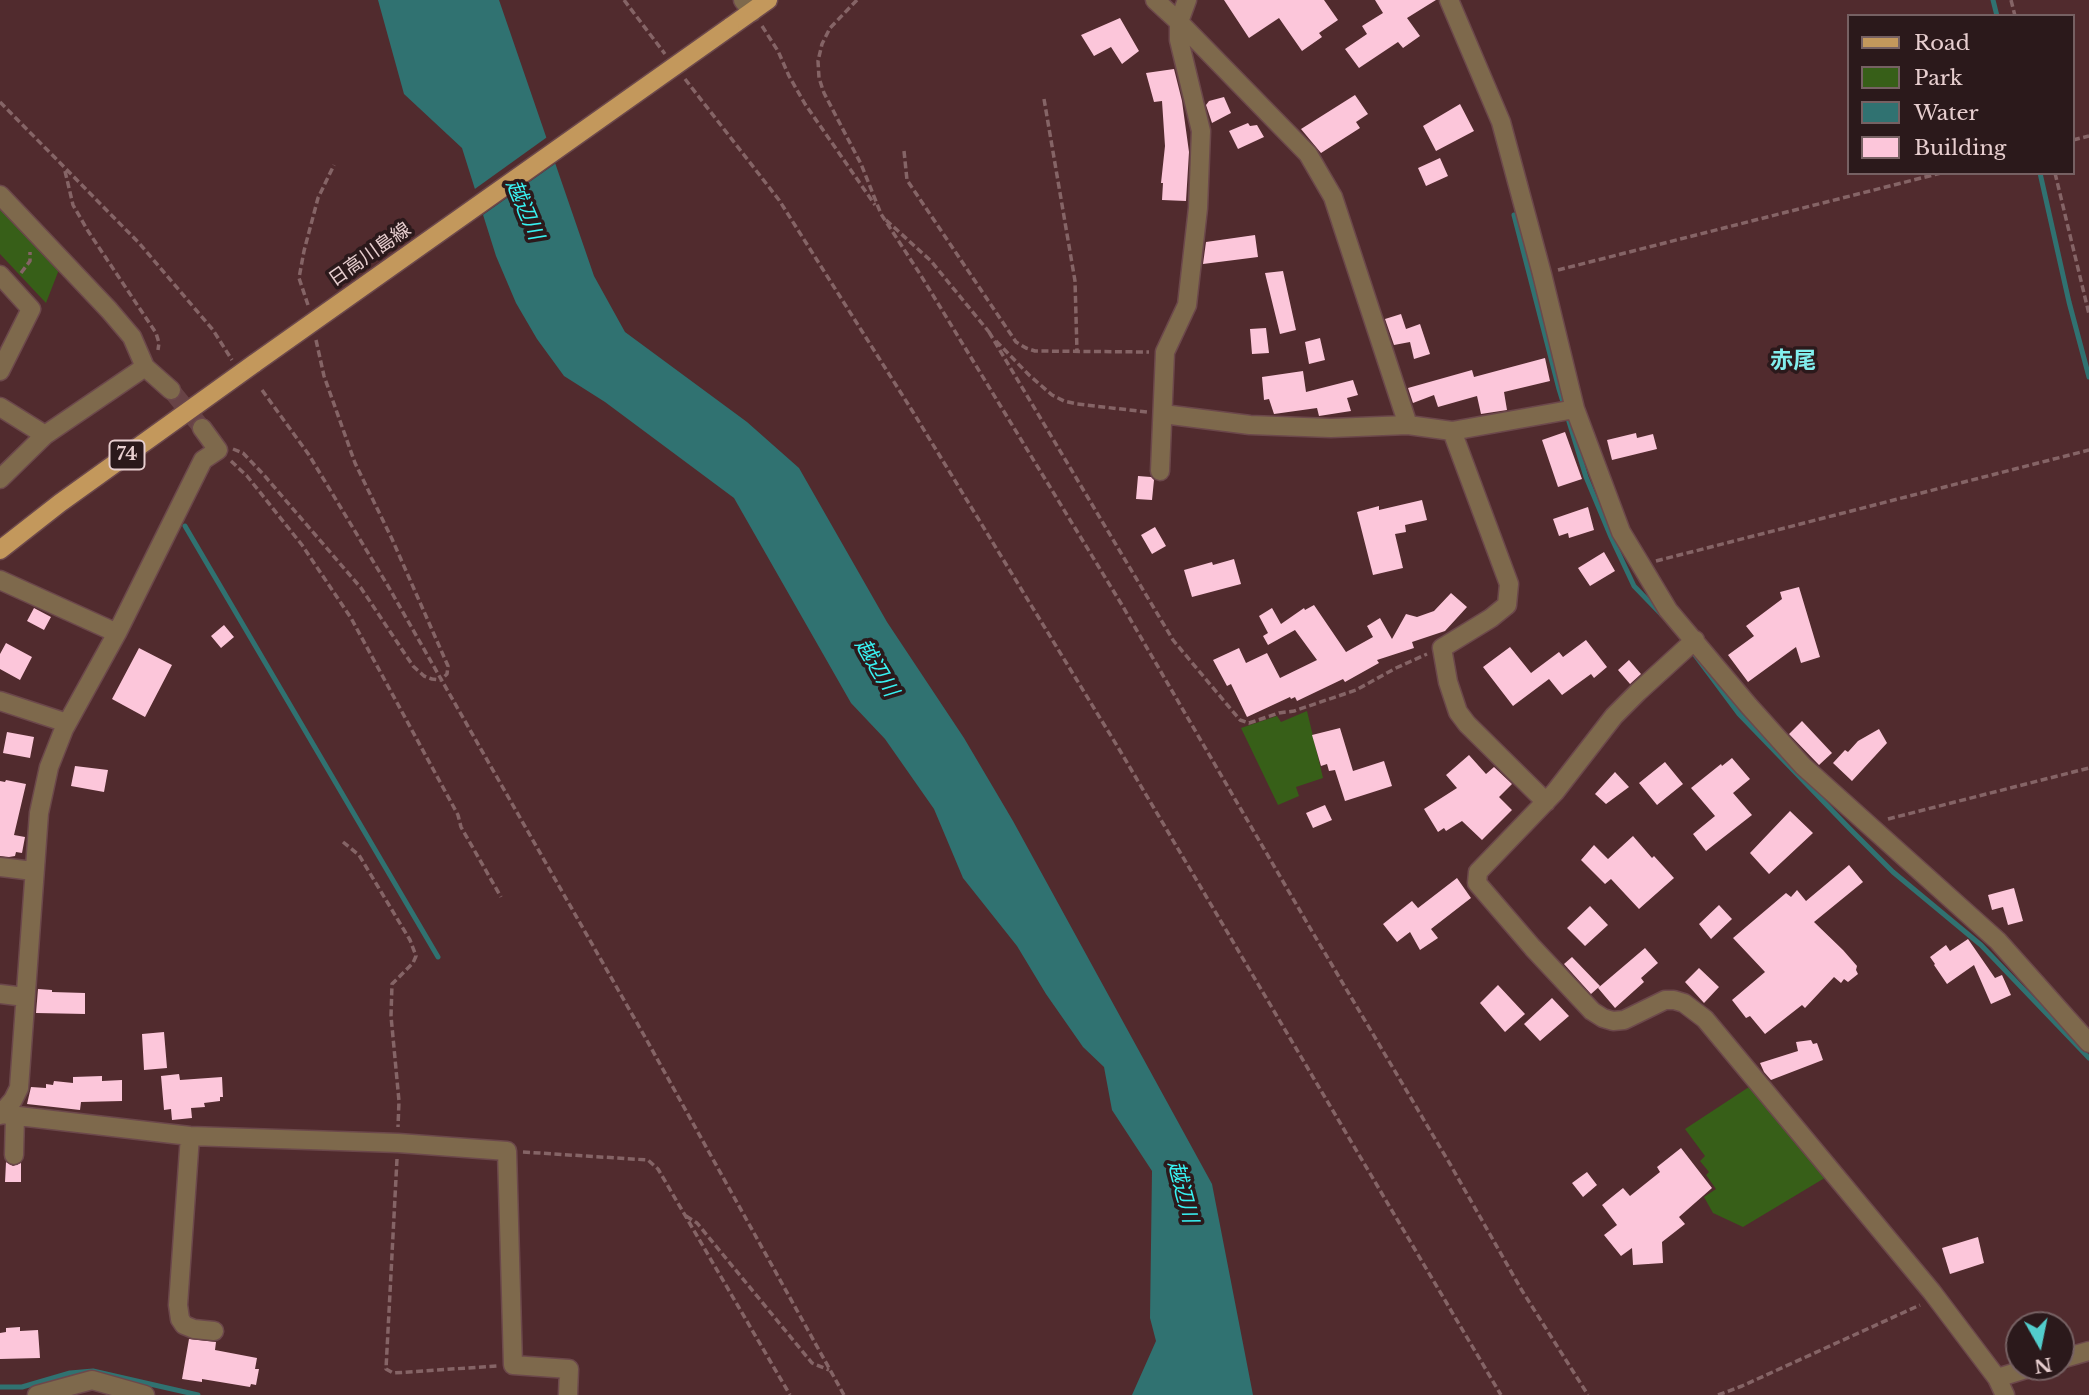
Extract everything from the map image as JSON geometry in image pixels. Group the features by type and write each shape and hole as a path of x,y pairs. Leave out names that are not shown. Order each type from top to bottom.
{"main road":[{"name":"日高川島線","path":"0,550 255,363 730,27 747,6 768,0"}],"street":[{"path":"1155,0 1308,154 1333,197 1408,425"},
{"path":"1160,471 1165,352 1187,305 1198,208 1200,131 1180,40 1179,22 1187,0"},
{"path":"1449,0 1502,122 1575,410 1621,532 1668,610 1690,644 1803,766 1998,941 2089,1043"},
{"path":"0,195 132,337 145,367 171,390"},
{"path":"0,370 31,309 9,276"},
{"path":"0,480 45,435 145,367"},
{"path":"0,407 45,435"},
{"path":"1163,414 1250,425 1331,428 1408,425 1451,431 1575,410"},
{"path":"14,1155 5,1115 19,1088 33,871 39,813 49,767 67,723 117,633 203,460 218,450 202,428"},
{"path":"1451,431 1509,584 1507,605 1442,648 1448,682 1458,712 1467,724 1546,802"},
{"path":"0,580 117,633"},
{"path":"1690,644 1614,716 1546,802 1478,872 1478,883 1533,948 1592,1012 1602,1018 1624,1020 1665,1000 1674,1000 1684,1003 1705,1019 1936,1297 1997,1378 2005,1395"},
{"path":"0,701 67,723"},
{"path":"0,867 33,871"},
{"path":"0,994 25,997"},
{"path":"5,1115 190,1136 398,1143 507,1151 513,1365 569,1369 568,1395"},
{"path":"190,1136 178,1305 184,1325 215,1331"},
{"path":"1997,1378 2005,1376"},
{"path":"37,1395 92,1380 145,1395"}],"path":[{"path":"624,0 673,64"},
{"path":"857,0 830,28 822,44 818,61 819,78 861,164 881,214 931,261 989,332 1029,375 1052,395 1077,404 1163,414"},
{"path":"747,6 770,37 806,104 920,274 1122,605 1521,1289 1588,1395"},
{"path":"681,74 779,200 913,412 1112,737 1501,1395"},
{"path":"1044,99 1074,281 1077,351"},
{"path":"0,102 139,243 213,330 234,364"},
{"path":"904,151 907,180 1016,342 1035,351 1165,352"},
{"path":"310,312 299,278 318,198 334,166"},
{"path":"64,169 73,205 156,333 158,351 145,367"},
{"path":"1542,274 1933,175"},
{"path":"2054,175 2089,314"},
{"path":"9,276 25,270 30,261 27,243"},
{"path":"989,332 1173,640 1240,720 1249,723 1356,690 1396,668 1442,648"},
{"path":"315,338 324,376 355,463 393,540 448,666 447,674 441,680"},
{"path":"262,390 309,455 347,515 645,1037 844,1395"},
{"path":"218,450 238,450 250,460 361,588 414,666 424,676 441,680"},
{"path":"218,450 247,476 331,585 458,815 460,827 501,897"},
{"path":"1641,565 2089,450"},
{"path":"1868,824 2089,768"},
{"path":"343,842 359,855 410,940 416,956 413,963 392,984 391,1016 399,1101 386,1369 393,1373 513,1365"},
{"path":"507,1151 648,1160 667,1181 684,1215 790,1395"},
{"path":"684,1215 697,1223 812,1363 830,1370"},
{"path":"1718,1395 1936,1297"}],"green space":[{"path":"0,204 60,267 46,303 0,254"},
{"path":"1307,711 1323,778 1296,787 1299,796 1278,805 1241,728 1277,716 1281,722"},
{"path":"1752,1085 1828,1176 1743,1227 1713,1213 1704,1197 1716,1189 1706,1175 1709,1172 1700,1161 1705,1156 1685,1129"}],"water":[{"name":"越辺川","path":"378,0 499,0 594,276 625,332 747,422 799,468 887,622 964,738 1013,821 1212,1184 1253,1395 1132,1395 1156,1341 1150,1318 1152,1171 1112,1110 1104,1067 1083,1047 1017,946 963,878 934,809 885,739 851,703 734,498 605,402 564,376 537,339 516,303 496,256 462,148 404,94"}],"pier":[{"path":"550,135 559,161 480,217 472,191"}],"building":[{"path":"1224,0 1324,0 1338,20 1319,33 1322,37 1302,51 1279,18 1249,38"},
{"path":"1375,0 1436,0 1407,18 1420,36 1403,48 1398,42 1359,68 1345,49 1367,34 1362,26 1383,13"},
{"path":"1120,18 1139,51 1122,64 1111,47 1094,56 1081,35"},
{"path":"1174,69 1182,101 1189,152 1186,201 1162,200 1165,146 1162,101 1154,102 1146,73"},
{"path":"1355,95 1368,114 1356,122 1360,128 1321,153 1301,129"},
{"path":"1224,97 1231,113 1212,123 1206,105 1209,101"},
{"path":"1460,104 1474,131 1436,151 1423,126"},
{"path":"1248,123 1250,126 1257,125 1264,137 1238,149 1229,131"},
{"path":"1440,158 1448,176 1426,186 1418,168"},
{"path":"1255,235 1258,257 1203,264 1206,242"},
{"path":"1283,271 1296,330 1280,334 1265,273"},
{"path":"1401,314 1406,329 1420,324 1430,354 1414,359 1410,342 1394,345 1385,319"},
{"path":"1266,328 1269,353 1252,354 1250,329"},
{"path":"1320,338 1325,360 1309,364 1305,342"},
{"path":"1545,358 1550,381 1504,392 1507,410 1481,414 1477,396 1438,407 1434,395 1413,403 1408,388 1472,370 1474,377"},
{"path":"1303,371 1306,392 1353,380 1358,395 1347,398 1351,411 1319,416 1317,408 1274,414 1269,399 1264,400 1262,377"},
{"path":"1565,432 1582,479 1558,487 1542,440"},
{"path":"1636,433 1637,438 1653,434 1657,449 1612,460 1607,440"},
{"path":"1138,476 1151,477 1154,480 1152,500 1136,499"},
{"path":"1422,500 1427,520 1405,525 1406,532 1395,534 1403,568 1373,575 1357,512"},
{"path":"1588,507 1594,530 1569,538 1568,533 1559,536 1553,519"},
{"path":"1155,527 1166,546 1152,554 1141,535"},
{"path":"1604,552 1615,571 1590,586 1578,568"},
{"path":"1234,559 1241,584 1192,597 1184,570"},
{"path":"1799,587 1820,657 1801,663 1796,647 1748,682 1728,655 1754,636 1746,626 1782,599 1780,592"},
{"path":"1451,593 1467,607 1445,631 1412,642 1414,648 1377,660 1379,663 1345,682 1343,679 1297,701 1295,697 1290,697 1247,717 1231,684 1227,686 1213,660 1239,648 1246,663 1267,653 1280,678 1317,660 1295,630 1268,645 1263,636 1268,633 1259,616 1272,608 1281,624 1304,608 1305,610 1314,605 1346,652 1373,637 1367,626 1380,618 1392,639 1406,614 1417,617 1434,611"},
{"path":"34,608 51,617 44,630 27,621"},
{"path":"224,625 234,637 221,648 211,636"},
{"path":"1586,640 1607,667 1594,678 1591,674 1562,695 1549,679 1513,706 1483,667 1510,647 1531,673 1559,652 1563,657"},
{"path":"6,643 32,657 20,680 0,669 0,654"},
{"path":"139,648 172,665 145,717 112,699"},
{"path":"1629,660 1641,674 1630,684 1618,670"},
{"path":"1802,721 1832,753 1819,765 1789,734"},
{"path":"1340,728 1353,771 1384,761 1392,786 1345,801 1335,770 1329,771 1327,764 1321,766 1312,735"},
{"path":"1879,729 1887,743 1852,781 1833,763 1845,750 1848,752 1858,741"},
{"path":"7,732 34,737 30,758 3,753"},
{"path":"1469,755 1486,774 1494,767 1512,784 1499,797 1512,810 1482,840 1462,821 1446,831 1444,828 1438,832 1424,809 1457,788 1446,775"},
{"path":"1732,758 1750,779 1733,793 1752,815 1706,851 1693,834 1715,816 1691,788"},
{"path":"1665,762 1683,784 1657,805 1639,783"},
{"path":"75,766 108,770 104,792 71,786"},
{"path":"1615,772 1629,787 1606,804 1595,794"},
{"path":"0,781 26,784 14,835 25,837 22,853 16,852 15,856 9,857 0,856"},
{"path":"1325,805 1332,820 1313,828 1306,813"},
{"path":"1790,811 1813,833 1769,874 1750,853"},
{"path":"1633,836 1674,878 1639,909 1611,879 1605,884 1581,860 1594,845 1608,859"},
{"path":"1849,865 1863,882 1814,922 1857,966 1858,974 1848,982 1844,979 1841,983 1834,977 1805,1008 1802,1005 1765,1034 1750,1016 1746,1018 1732,1000 1765,972 1733,938 1786,893 1791,897 1797,890 1806,901"},
{"path":"1457,878 1471,898 1431,929 1438,938 1420,950 1410,932 1397,942 1383,924 1412,901 1418,908"},
{"path":"2014,888 2023,921 2008,925 2003,907 1992,910 1988,895"},
{"path":"1719,905 1732,919 1711,939 1699,924"},
{"path":"1590,906 1608,925 1585,946 1567,928"},
{"path":"1968,939 1995,978 2002,975 2011,995 1991,1004 1974,965 1947,984 1930,957 1946,945 1950,951"},
{"path":"1645,948 1658,963 1641,978 1644,982 1615,1008 1598,988"},
{"path":"1572,957 1600,986 1591,994 1564,964"},
{"path":"1699,968 1719,987 1704,1003 1685,982"},
{"path":"1498,985 1525,1014 1505,1032 1480,1003"},
{"path":"38,989 85,993 85,1014 36,1013"},
{"path":"1552,998 1569,1016 1540,1041 1524,1024"},
{"path":"164,1032 167,1068 144,1070 142,1034"},
{"path":"1811,1040 1813,1044 1817,1043 1823,1060 1771,1080 1764,1072 1760,1063 1798,1051 1796,1042"},
{"path":"179,1074 180,1080 222,1077 223,1097 220,1097 220,1101 204,1103 205,1107 191,1108 192,1118 172,1120 171,1109 164,1110 161,1076"},
{"path":"102,1076 102,1081 122,1080 122,1101 81,1102 80,1110 27,1104 31,1087 46,1088 46,1084 53,1085 54,1081 73,1083 73,1077"},
{"path":"1681,1148 1712,1188 1679,1217 1685,1224 1662,1242 1663,1263 1633,1265 1632,1248 1621,1256 1604,1235 1617,1225 1602,1205 1623,1188 1630,1196 1660,1172 1657,1167"},
{"path":"6,1162 13,1166 21,1163 21,1182 5,1182"},
{"path":"1587,1172 1597,1185 1583,1197 1572,1183"},
{"path":"1978,1237 1984,1263 1950,1274 1942,1248"},
{"path":"20,1327 20,1331 38,1330 40,1358 0,1359 0,1333 6,1332 6,1328"},
{"path":"189,1339 216,1342 215,1350 257,1358 255,1369 259,1369 256,1385 251,1384 250,1387 202,1379 202,1382 182,1379"}],"waterway":[{"path":"1993,0 1996,14"},
{"path":"2040,175 2089,377"},
{"path":"1514,215 1559,389 1586,477 1634,586 1662,615"},
{"path":"185,526 438,957"},
{"path":"1695,655 1739,714 1850,829 1893,872 1981,945 2089,1058"},
{"path":"0,1387 22,1387 70,1373 93,1371 198,1395"}],"tunnel":[{"path":"171,390 202,428"}],"district":[{"name":"赤尾","path":"1793,362"}]}
